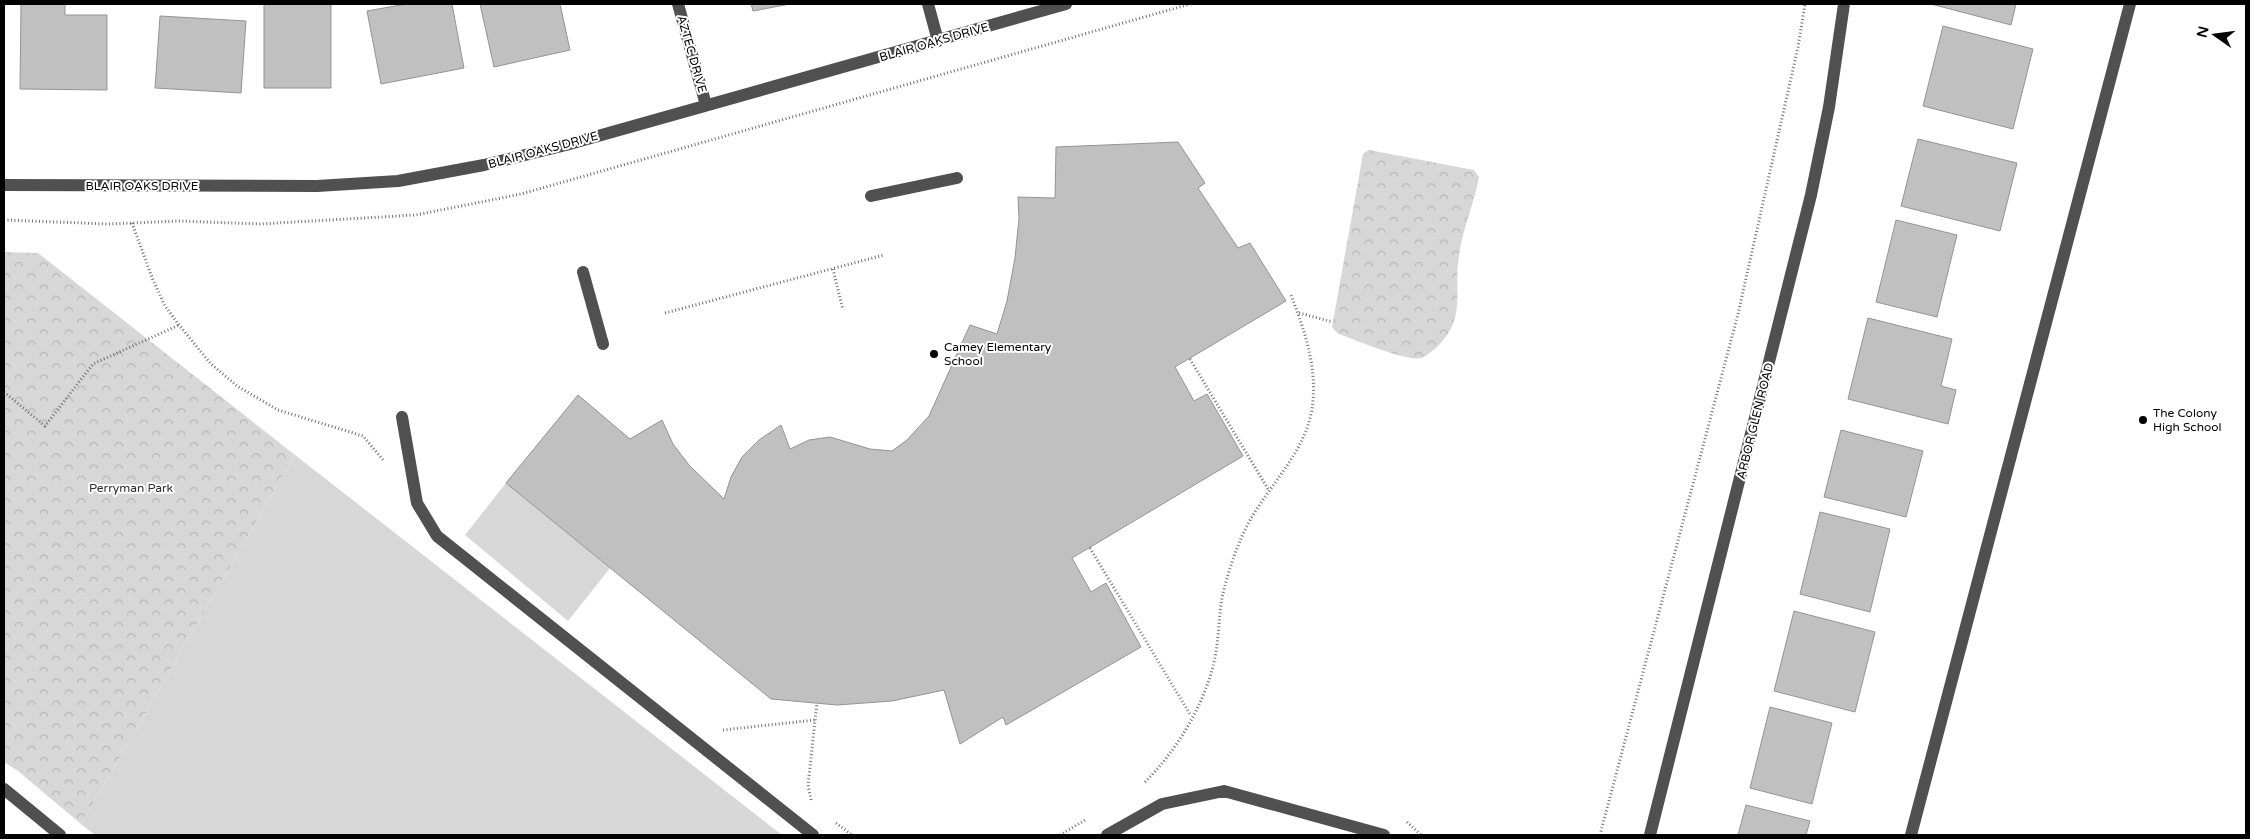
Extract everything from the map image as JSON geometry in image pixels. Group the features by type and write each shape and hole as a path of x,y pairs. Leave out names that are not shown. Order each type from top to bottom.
{"street":[{"name":"AZTEC DRIVE","path":"678,4 706,105"},
{"path":"928,4 938,41"},
{"name":"BLAIR OAKS DRIVE","path":"4,185 317,186 398,181 484,166 566,145 1066,4"},
{"name":"ARBOR GLEN ROAD","path":"1650,835 1811,195 1829,107 1844,4"},
{"path":"1911,835 2130,4"},
{"path":"871,196 957,178"},
{"path":"583,272 603,344"},
{"path":"402,417 417,503 437,536 813,835"},
{"path":"4,789 60,835"},
{"path":"1107,835 1162,804 1224,791 1384,835"}],"path":[{"path":"1600,835 1738,314 1798,47 1805,4"},
{"path":"132,223 153,280 165,306 178,325 211,364 237,386 278,410 363,436 386,464"},
{"path":"665,313 884,255"},
{"path":"833,269 843,310"},
{"path":"1141,786 1165,762 1192,716 1213,667 1220,629 1222,599 1230,566 1243,533 1268,489 1301,445 1312,410 1314,384 1311,353 1290,295"},
{"path":"1298,313 1333,322"},
{"path":"4,392 45,426 94,364 178,325"},
{"path":"1190,359 1268,489"},
{"path":"1090,548 1192,716"},
{"path":"812,803 808,785 817,703"},
{"path":"717,731 815,720"}],"green space":[{"path":"1369,150 1474,170 1479,177 1459,255 1457,302 1453,323 1448,334 1439,345 1421,358 1404,357 1380,349 1337,333 1332,327 1363,154"},
{"name":"Perryman Park","path":"4,252 38,253 295,455 81,824 18,771 4,762"},
{"path":"295,455 782,835 95,835 81,824"},
{"path":"506,483 610,568 568,621 465,535"}],"building":[{"path":"21,4 65,4 65,15 107,15 107,90 20,89"},
{"path":"264,4 331,4 331,88 264,88"},
{"path":"406,4 452,4 464,68 381,84 367,11"},
{"path":"480,4 560,4 570,50 494,67"},
{"path":"751,4 790,4 753,11"},
{"path":"1931,4 2016,4 2011,25"},
{"path":"160,16 246,21 241,93 155,88"},
{"path":"1943,26 2033,49 2013,129 1923,106"},
{"path":"1918,139 2017,163 2000,231 1901,206"},
{"path":"1178,142 1205,183 1198,188 1238,248 1250,243 1286,301 1175,367 1194,401 1207,394 1243,456 1072,558 1091,592 1106,583 1141,647 1006,725 1003,717 960,744 944,690 892,701 837,705 771,699 506,483 578,395 630,439 662,420 673,444 689,465 724,499 731,477 742,457 759,440 781,425 790,449 809,440 830,437 870,449 892,451 907,440 929,416 970,325 997,334 1007,301 1015,258 1019,218 1018,197 1055,198 1056,147"},
{"path":"1896,220 1957,235 1937,317 1876,302"},
{"path":"1868,318 1952,339 1941,386 1956,390 1948,424 1848,399"},
{"path":"1841,430 1923,451 1906,517 1824,497"},
{"path":"1820,512 1890,529 1870,612 1800,594"},
{"path":"1794,611 1875,632 1855,712 1774,691"},
{"path":"1770,707 1832,723 1812,804 1750,788"},
{"path":"1746,805 1810,821 1806,835 1738,835"}],"place":[{"name":"Camey Elementary School","path":"934,354"},
{"name":"The Colony High School","path":"2143,420"}]}
